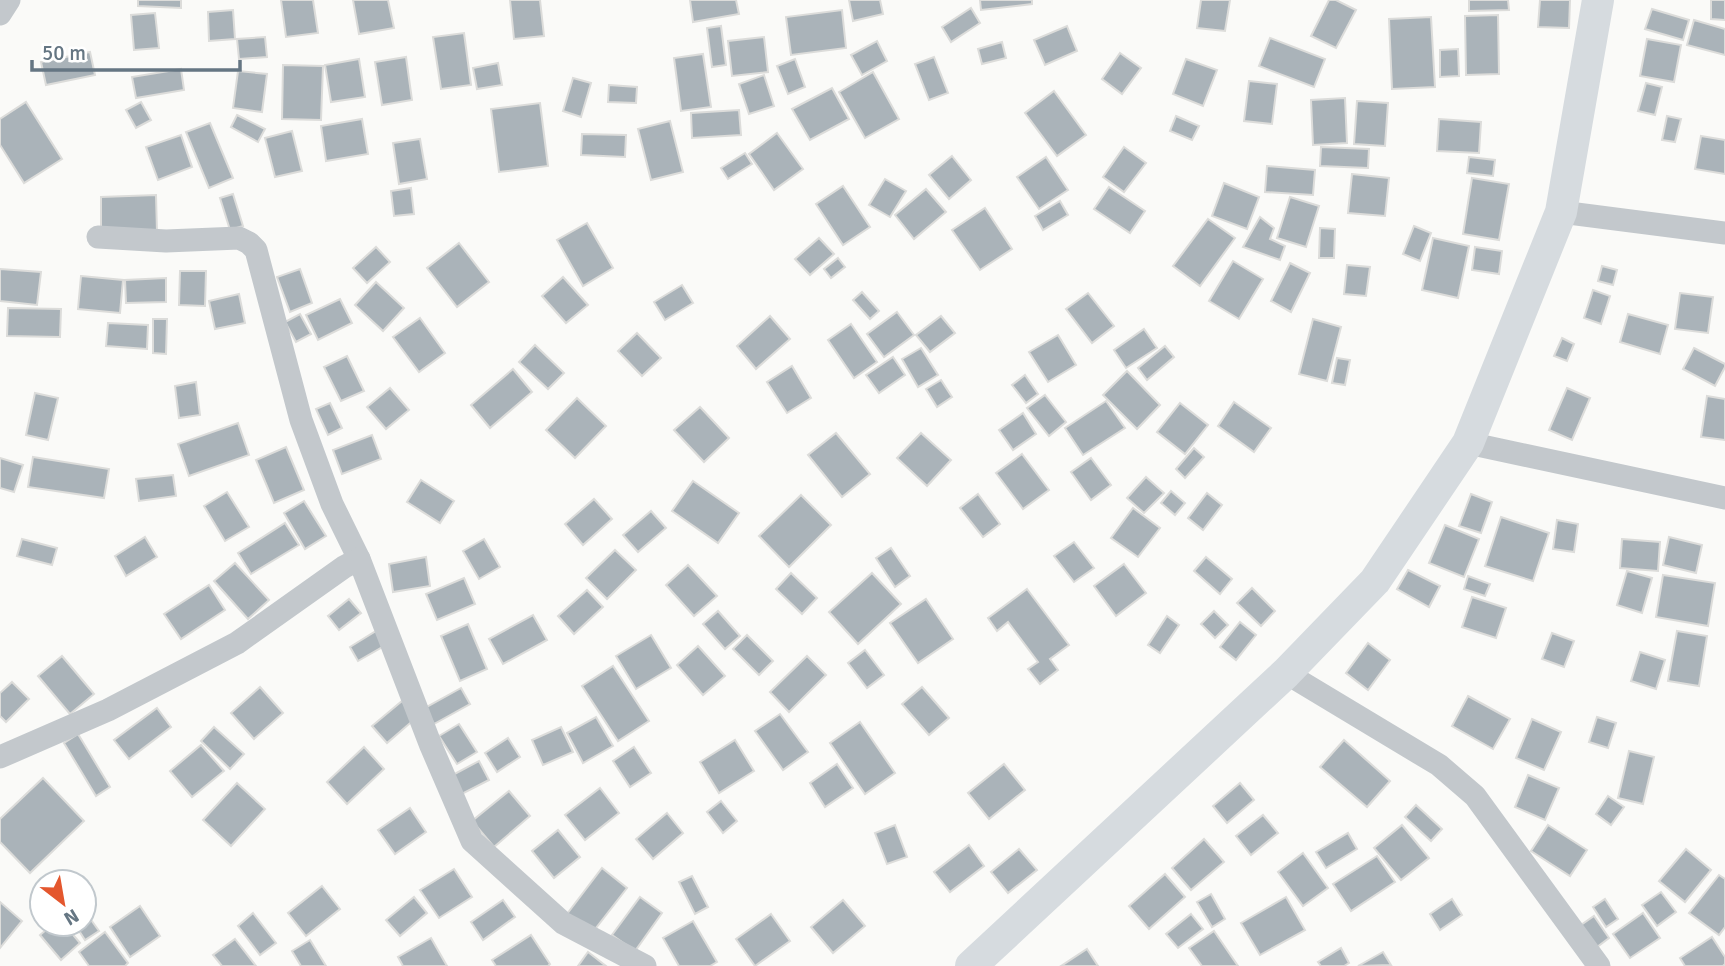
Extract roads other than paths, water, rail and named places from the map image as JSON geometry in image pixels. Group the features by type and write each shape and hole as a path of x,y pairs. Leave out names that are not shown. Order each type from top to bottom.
{"main road":[{"path":"971,966 1286,673 1375,581 1468,443 1561,212 1598,0"}],"street":[{"path":"0,13 9,0"},
{"path":"1561,212 1725,233"},
{"path":"97,237 166,241 239,238 256,250 301,420 332,504 359,559 431,746 472,841 563,923 645,966"},
{"path":"1468,443 1725,498"},
{"path":"0,757 108,710 237,643 359,559"},
{"path":"1286,673 1439,765 1475,796 1599,966"}]}
